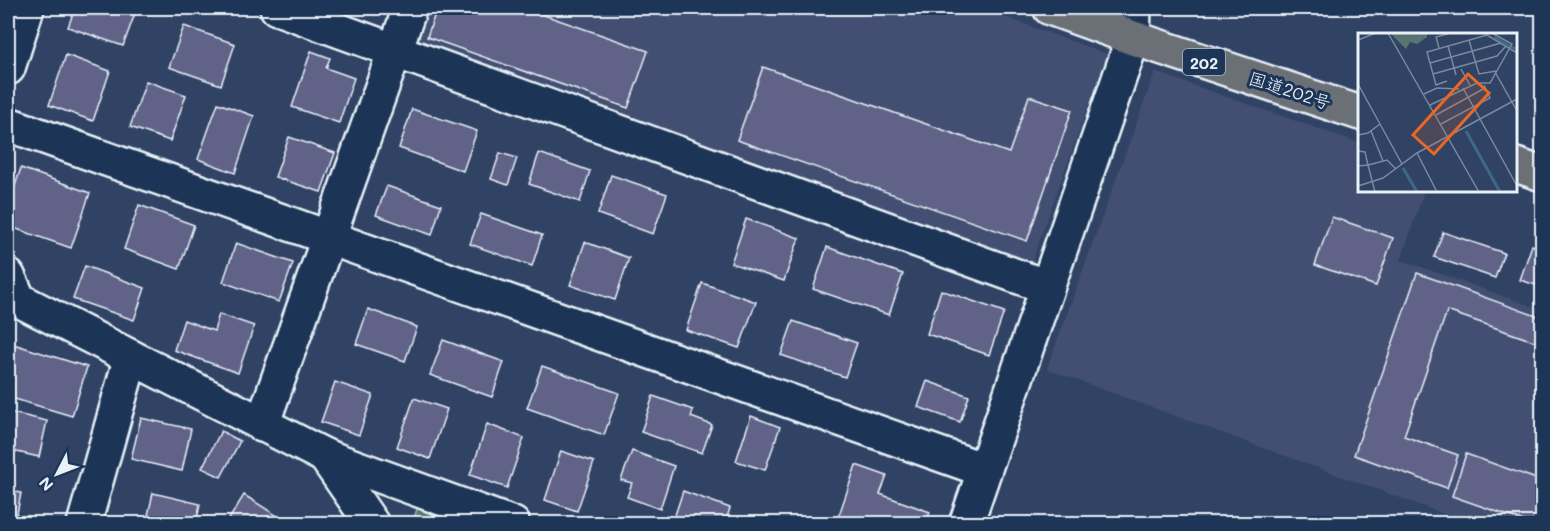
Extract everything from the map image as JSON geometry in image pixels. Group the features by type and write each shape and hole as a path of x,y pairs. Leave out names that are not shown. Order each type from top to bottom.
{"highway":[{"name":"国道202号","path":"1050,8 1134,23 1358,113"},
{"path":"1517,166 1542,174"}],"street":[{"path":"8,68 27,8"},
{"path":"277,8 1047,287"},
{"path":"262,425 410,8"},
{"path":"966,524 1134,23"},
{"path":"8,124 984,470"},
{"path":"8,276 19,300 325,456 513,524"},
{"path":"84,524 131,357"},
{"path":"325,456 372,524"}],"shaded area":[{"path":"423,8 979,8 1107,54 1031,264 412,38"},
{"path":"1155,72 1358,143 1358,192 1424,192 1401,260 1542,310 1542,523 1469,523 1047,369"}],"green space":[{"path":"419,503 477,524 412,524"}],"building":[{"path":"75,8 137,8 123,46 68,27"},
{"path":"437,8 524,8 648,51 628,108 427,37"},
{"path":"184,26 235,44 221,85 169,67"},
{"path":"311,51 330,58 326,68 354,78 339,123 292,107"},
{"path":"66,55 110,71 93,121 49,105"},
{"path":"763,67 1009,153 1029,96 1072,110 1027,241 737,140"},
{"path":"146,81 186,95 170,141 130,127"},
{"path":"218,103 254,116 235,173 198,159"},
{"path":"412,109 477,131 463,171 399,148"},
{"path":"289,137 335,153 321,192 275,177"},
{"path":"500,153 517,158 508,185 491,179"},
{"path":"539,153 590,171 580,202 529,184"},
{"path":"21,168 90,193 71,248 8,226 8,207"},
{"path":"611,175 667,194 653,234 598,214"},
{"path":"387,186 441,205 432,235 376,215"},
{"path":"139,205 194,225 179,269 124,249"},
{"path":"481,214 542,235 532,266 470,244"},
{"path":"1332,217 1393,238 1376,286 1315,265"},
{"path":"746,219 799,238 784,281 731,263"},
{"path":"1443,232 1504,253 1495,278 1434,257"},
{"path":"585,242 629,258 615,300 570,285"},
{"path":"236,243 293,263 279,302 223,282"},
{"path":"1532,245 1542,249 1542,287 1520,280"},
{"path":"827,247 903,274 889,315 813,289"},
{"path":"85,266 145,288 134,320 73,299"},
{"path":"1417,273 1542,318 1542,344 1447,311 1404,436 1458,455 1447,488 1354,455"},
{"path":"702,283 756,302 739,348 686,330"},
{"path":"941,290 1004,312 989,355 927,334"},
{"path":"368,309 417,327 405,361 356,344"},
{"path":"219,314 254,326 238,373 174,350 184,320 214,331"},
{"path":"793,321 857,343 845,377 781,355"},
{"path":"443,340 504,362 492,397 430,375"},
{"path":"10,343 87,367 72,416 8,397"},
{"path":"542,366 619,393 604,435 527,408"},
{"path":"927,381 969,396 960,422 918,407"},
{"path":"335,382 373,395 359,435 321,422"},
{"path":"653,396 693,410 691,417 712,425 702,453 641,432"},
{"path":"414,398 447,409 430,459 397,447"},
{"path":"8,412 47,421 39,457 8,450"},
{"path":"751,416 780,427 765,470 736,461"},
{"path":"141,418 191,429 182,471 131,459"},
{"path":"487,424 524,438 507,488 470,475"},
{"path":"221,431 240,441 221,477 202,468"},
{"path":"561,451 594,462 577,511 545,500"},
{"path":"632,451 674,466 660,509 627,497 632,483 621,480"},
{"path":"1466,454 1542,481 1542,524 1532,524 1452,496"},
{"path":"856,465 887,476 880,494 930,512 926,524 836,524"},
{"path":"8,490 21,493 15,524 8,524"},
{"path":"683,491 730,508 725,524 672,524"},
{"path":"153,493 200,504 196,524 146,524"},
{"path":"244,495 287,522 286,524 226,524"},
{"path":"631,518 649,524 629,524"}]}
